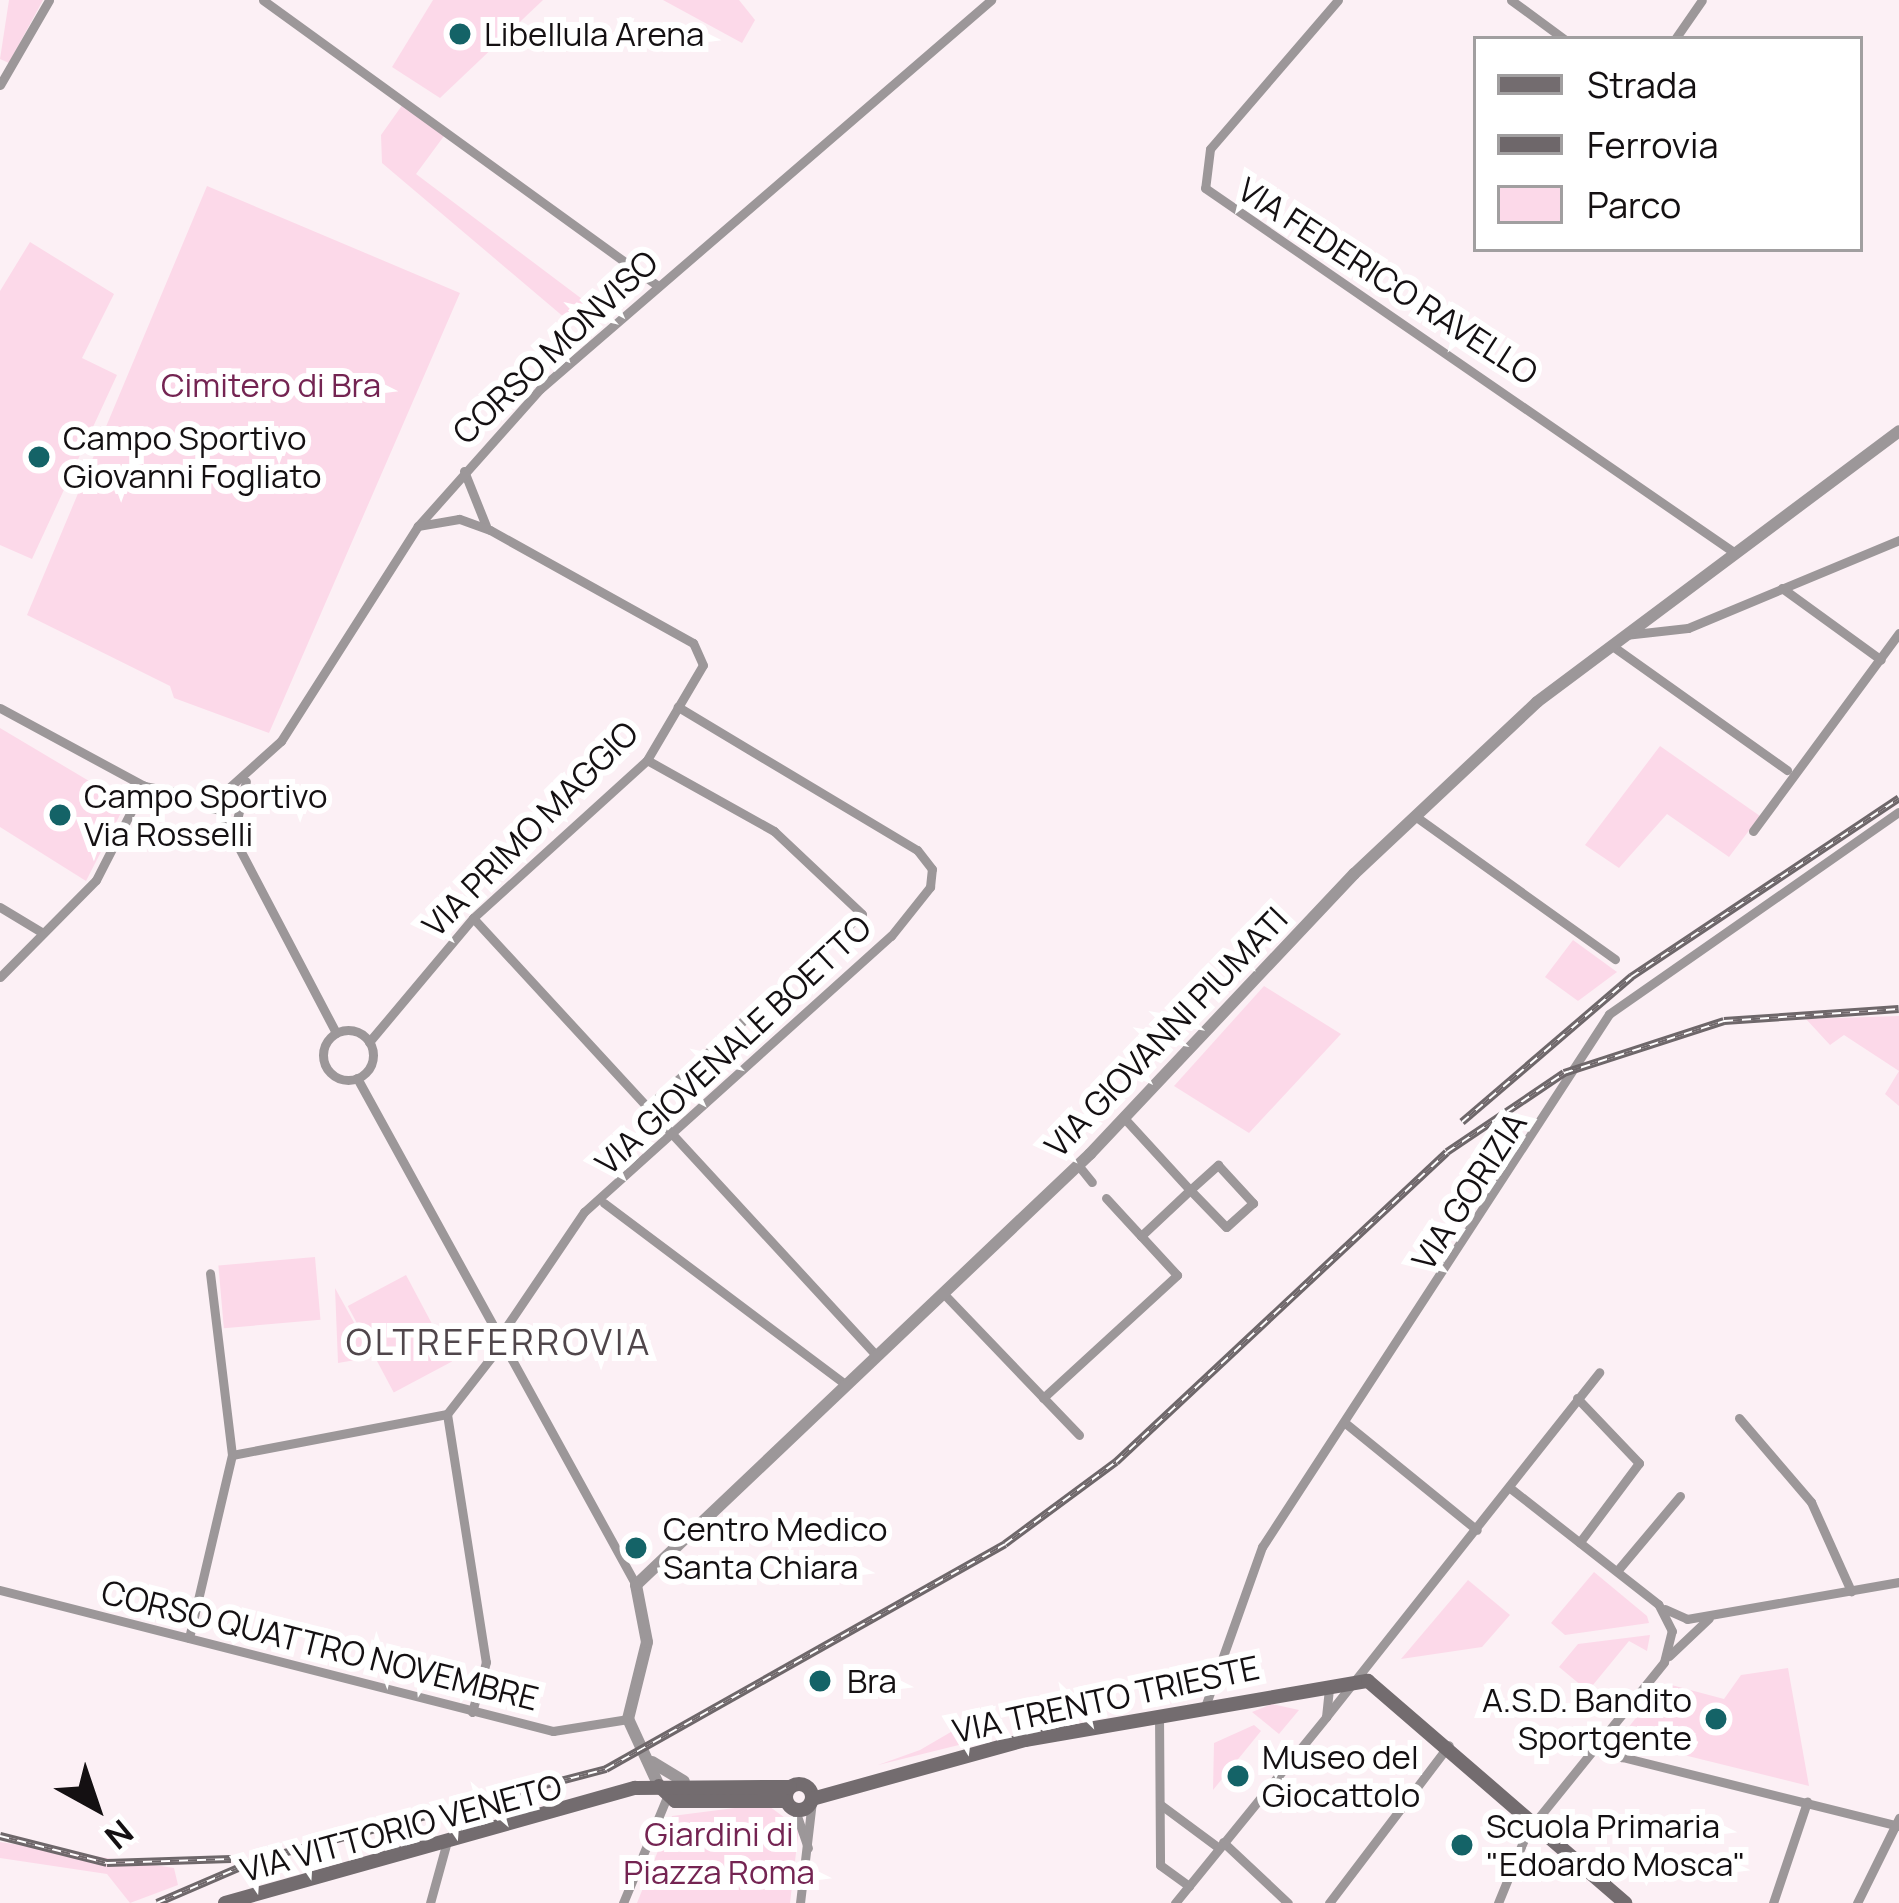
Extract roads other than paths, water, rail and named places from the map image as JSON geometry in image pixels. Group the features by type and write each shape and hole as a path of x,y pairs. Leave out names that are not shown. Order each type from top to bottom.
{"main road":[{"name":"VIA TRENTO TRIESTE","path":"790,1800 1160,1713 1358,1680"},
{"path":"1358,1680 1449,1745 1625,1903"},
{"path":"663,1792 684,1781 790,1800"},
{"path":"663,1792 790,1800 810,1795"},
{"name":"VIA VITTORIO VENETO","path":"226,1903 663,1792"}],"street":[{"path":"0,85 5,68 49,0"},
{"path":"263,0 658,286"},
{"name":"CORSO MONVISO","path":"223,794 253,772 418,526 464,470 658,286 991,0"},
{"path":"1511,0 1560,36"},
{"path":"1677,36 1702,0"},
{"name":"VIA FEDERICO RAVELLO","path":"1335,1 1210,148 1205,188 1735,553"},
{"name":"VIA GIOVANNI PIUMATI","path":"636,1585 1078,1166 1415,816 1611,645 1899,431"},
{"path":"464,470 469,505"},
{"path":"442,495 458,519"},
{"name":"VIA PRIMO MAGGIO","path":"442,495 469,505 490,530"},
{"name":"VIA PRIMO MAGGIO","path":"369,1042 473,918 647,760 703,665 693,644 490,530 458,519 418,526"},
{"path":"1624,635 1682,629 1899,540"},
{"path":"1782,588 1881,660"},
{"path":"1651,615 1682,629"},
{"path":"1753,831 1899,633"},
{"path":"1611,645 1787,770"},
{"name":"VIA PRIMO MAGGIO","path":"679,707 850,805"},
{"path":"0,708 144,786 205,798 223,794"},
{"path":"644,1110 862,914 774,831 647,760"},
{"path":"234,838 253,772"},
{"path":"0,977 108,862 144,786"},
{"path":"218,808 223,794"},
{"path":"205,798 218,808 336,1034 327,1067 357,1078 636,1585 647,1642 628,1719 663,1792 623,1903"},
{"name":"VIA GIOVENALE BOETTO","path":"447,1414 584,1212 604,1203 656,1147 891,936 930,887 925,858 850,805"},
{"name":"VIA GORIZIA","path":"1206,1704 1251,1568 1609,1014 1899,812"},
{"path":"1415,816 1615,959"},
{"path":"0,907 44,933"},
{"path":"473,918 644,1110 876,1354"},
{"path":"336,1034 369,1042 371,1065 357,1078"},
{"path":"1125,1119 1190,1190 1226,1227 1253,1203 1218,1165 1190,1190 1141,1236"},
{"path":"1078,1166 1092,1182"},
{"path":"1043,1398 1177,1276 1106,1198"},
{"path":"604,1203 609,1217 845,1384"},
{"path":"189,1638 232,1455 210,1273"},
{"path":"942,1292 1079,1435"},
{"path":"1175,1903 1358,1680 1599,1372"},
{"path":"1577,1399 1639,1463 1580,1542"},
{"path":"232,1455 447,1414 486,1662 472,1712"},
{"path":"1739,1418 1811,1502 1851,1592"},
{"path":"1344,1422 1477,1530"},
{"path":"1509,1486 1679,1619 1899,1582"},
{"path":"1617,1571 1680,1496"},
{"name":"CORSO QUATTRO NOVEMBRE","path":"0,1590 565,1732 628,1719"},
{"path":"1658,1604 1672,1631 1664,1662"},
{"path":"1498,1903 1536,1821 1664,1662 1714,1615"},
{"path":"1326,1717 1328,1684"},
{"path":"1160,1713 1160,1865 1189,1886"},
{"path":"1600,1742 1897,1823 1857,1903"},
{"path":"1328,1903 1449,1745"},
{"path":"647,1757 684,1781"},
{"path":"800,1903 809,1854 810,1795"},
{"path":"790,1800 809,1854"},
{"path":"1773,1903 1807,1802"},
{"path":"1161,1805 1221,1845 1288,1903"},
{"path":"430,1903 446,1844"}],"railway":[{"path":"1462,1122 1631,977 1899,798"},
{"path":"157,1903 257,1860 606,1769 1005,1544 1116,1462 1447,1152 1564,1073 1724,1021 1899,1009"},
{"path":"0,1836 107,1863 231,1859"}],"place":[{"name":"Libellula Arena","path":"460,34"},
{"name":"Campo Sportivo Giovanni Fogliato","path":"39,457"},
{"name":"Campo Sportivo Via Rosselli","path":"60,815"},
{"name":"Centro Medico Santa Chiara","path":"636,1548"},
{"name":"Bra","path":"820,1681"},
{"name":"A.S.D. Bandito Sportgente","path":"1716,1719"},
{"name":"Museo del Giocattolo","path":"1238,1776"},
{"name":"Scuola Primaria \"Edoardo Mosca\"","path":"1462,1845"}],"district":[{"name":"OLTREFERROVIA","path":"499,1342"}],"park label":[{"name":"Cimitero di Bra","path":"271,385"},
{"name":"Giardini di Piazza Roma","path":"719,1853"}]}
